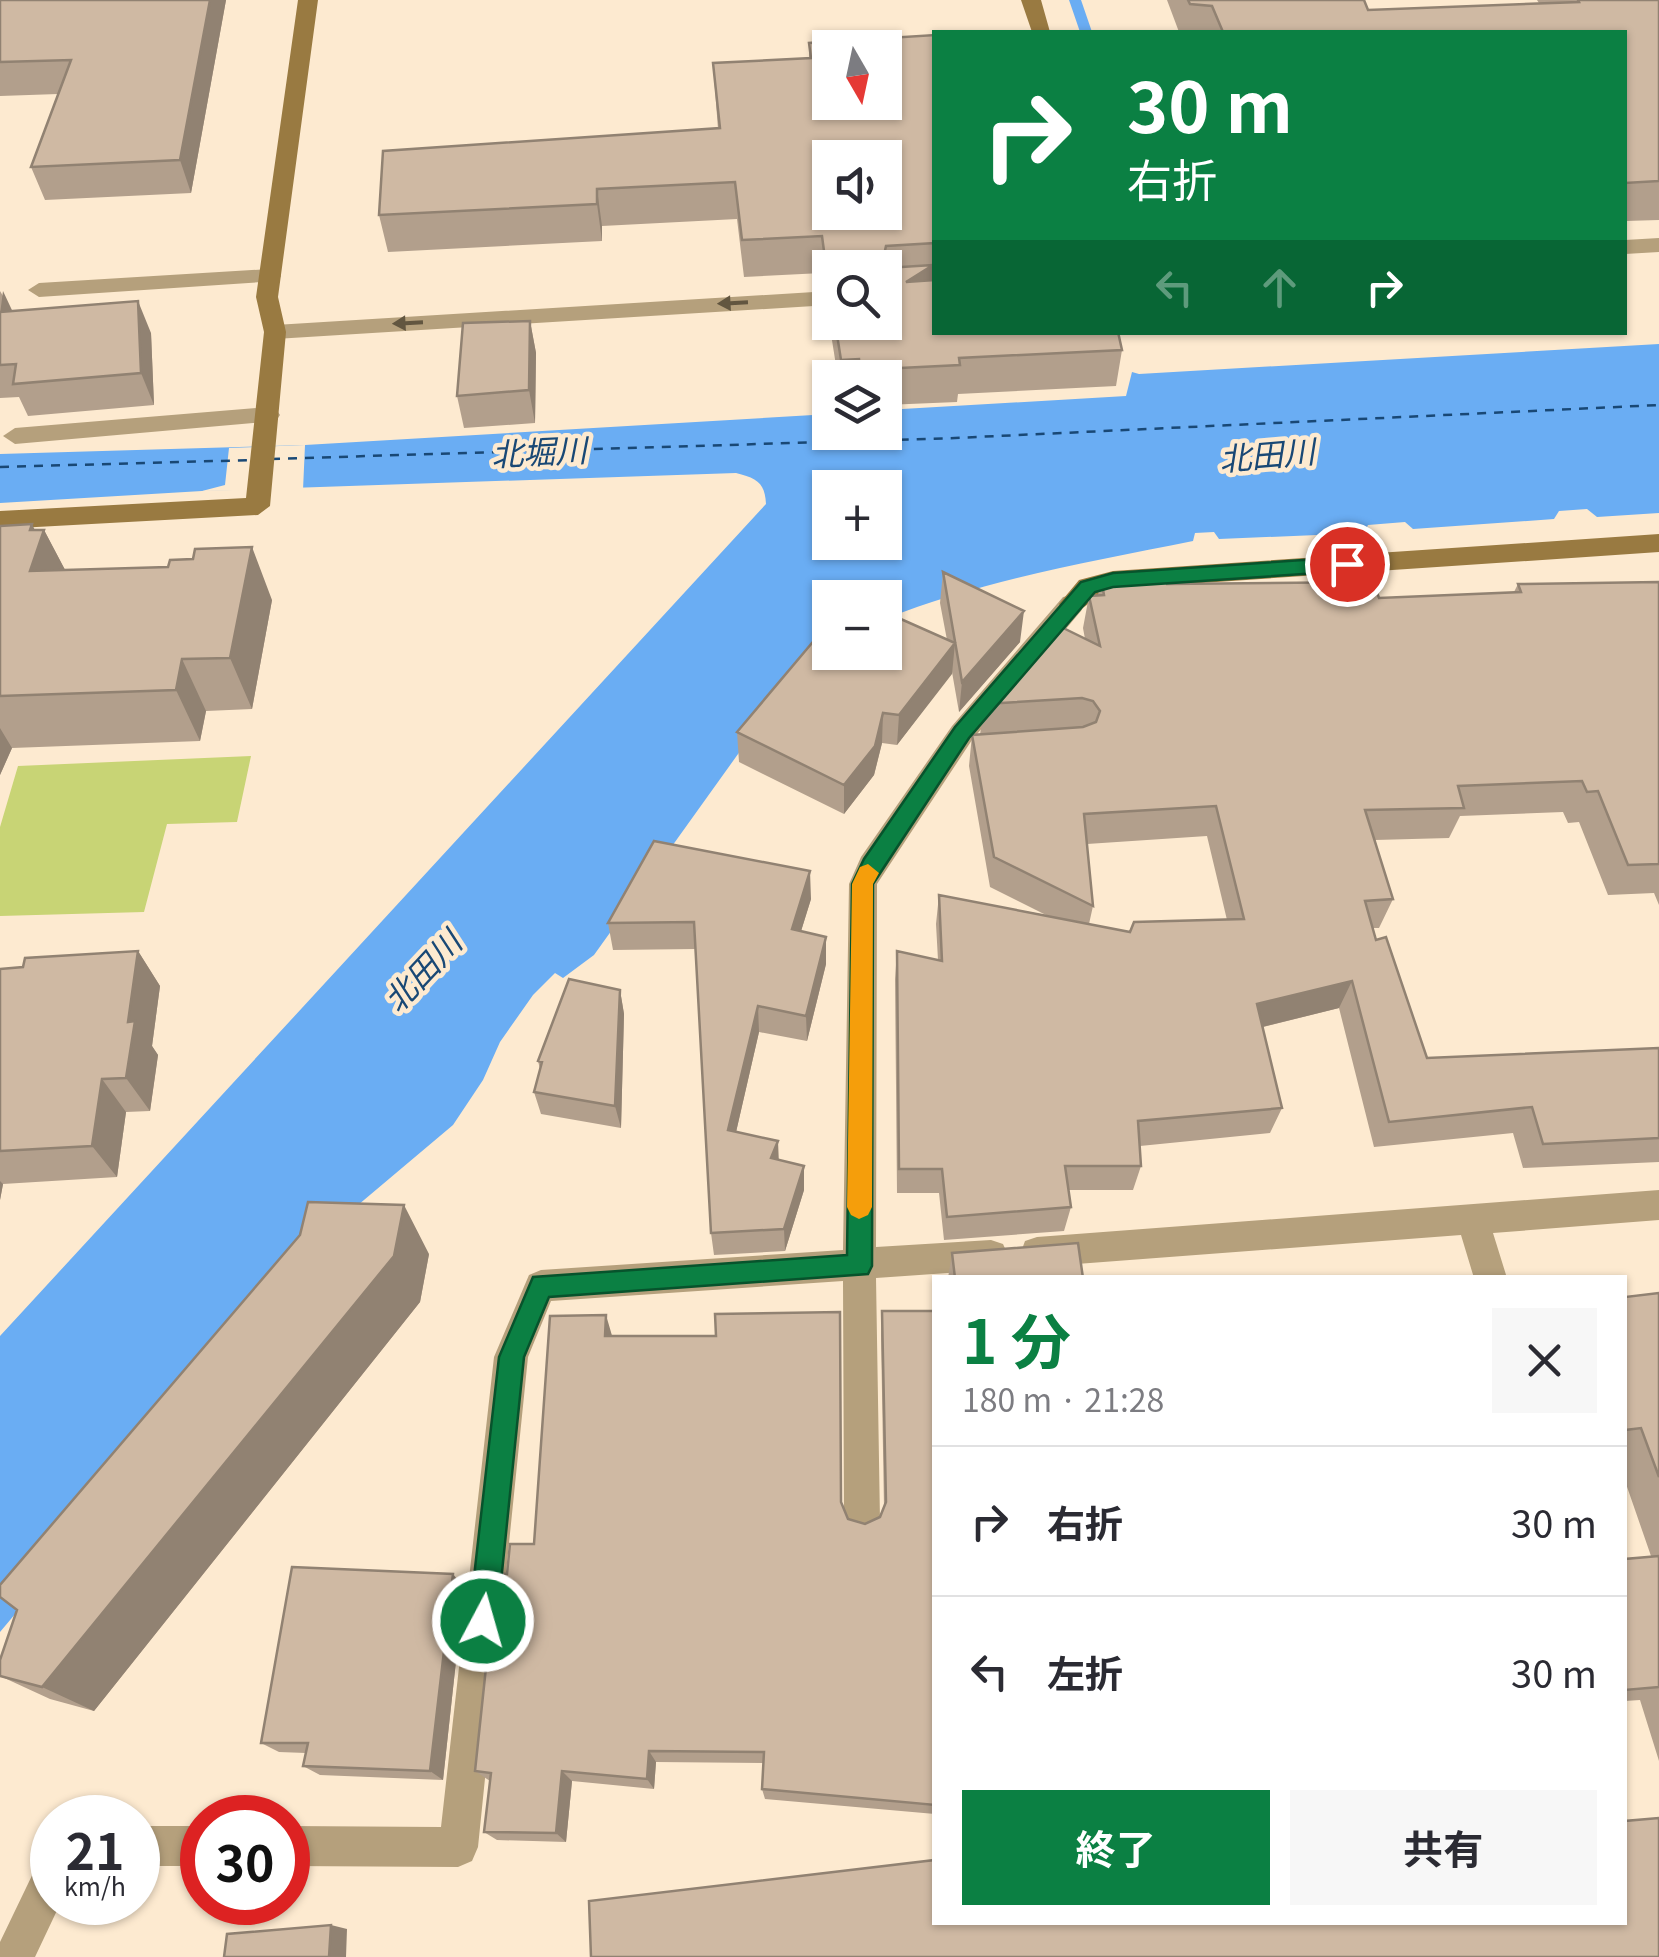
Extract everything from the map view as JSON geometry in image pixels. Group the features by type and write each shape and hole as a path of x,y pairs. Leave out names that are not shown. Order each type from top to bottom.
{"street":[{"path":"0,520 258,506 275,332 267,297 308,0"},
{"path":"1031,0 1039,30"},
{"path":"1627,247 1659,245"},
{"path":"38,290 270,276"},
{"path":"275,332 812,299"},
{"path":"15,436 268,414"},
{"path":"862,1521 862,884 962,732 1088,587 1113,580 1659,543"},
{"path":"949,753 985,750"},
{"path":"310,1846 458,1847 512,1357 542,1286 1659,1205"},
{"path":"1472,1219 1490,1275"},
{"path":"14,1957 30,1923"}],"green space":[{"path":"251,756 237,822 167,824 144,912 0,916 0,827 18,766"}],"water":[{"path":"1659,344 1659,513 1597,517 1587,509 1559,511 1554,519 1413,529 1405,522 1368,525 1364,533 1219,539 1214,532 1195,533 1193,541 999,583 902,613 902,580 812,580 812,651 594,955 563,978 555,973 533,995 500,1042 483,1080 453,1125 326,1232 312,1261 0,1632 0,1336 766,504 758,482 736,473 202,491 0,503 0,454 305,445 812,415 812,450 902,450 902,409 1126,396 1132,372"}],"pier":[{"path":"305,445 303,490 202,491 225,485 229,448"}],"building":[{"path":"0,0 210,0 180,160 31,167 71,60 0,62"},
{"path":"1188,0 1364,0 1368,10 1659,0 1659,181 1627,183 1627,30 1222,30 1212,6 1190,4"},
{"path":"932,35 932,243 886,246 885,250 824,250 822,236 742,240 735,182 597,189 597,204 379,215 383,151 720,128 713,63 811,58 812,43 812,120 902,120 902,37"},
{"path":"932,265 906,282 932,280 932,335 1119,335 1122,350 959,358 960,365 902,368 902,360 841,360 838,340 902,340 902,267"},
{"path":"138,301 141,373 13,384 16,364 0,365 0,312"},
{"path":"530,321 529,390 457,396 463,323"},
{"path":"32,524 30,530 44,530 30,571 168,567 170,560 193,559 195,549 252,547 230,658 182,659 176,690 0,696 0,526"},
{"path":"943,572 1024,611 962,682"},
{"path":"1164,575 1167,584 1373,582 1379,598 1521,592 1518,584 1659,582 1659,864 1628,865 1598,791 1587,792 1582,781 1458,786 1464,808 1365,810 1393,899 1365,901 1376,940 1386,937 1427,1058 1659,1048 1659,1138 1543,1144 1532,1107 1389,1122 1352,981 1257,1004 1282,1108 1138,1121 1141,1166 1065,1166 1071,1207 947,1217 942,1169 899,1169 897,951 942,961 939,895 1130,932 1134,922 1244,919 1216,806 1084,814 1093,906 994,857 972,735 1083,727 1096,722 1100,711 1093,701 1082,698 984,704 1053,623 1100,646 1089,596 1104,595 1101,578"},
{"path":"902,620 955,643 899,715 883,713 875,746 844,785 737,732 812,643 812,670 902,670"},
{"path":"654,841 810,871 792,929 826,937 806,1016 758,1006 728,1130 778,1141 771,1158 804,1166 784,1229 711,1233 694,922 608,923"},
{"path":"138,951 128,1022 135,1021 126,1078 102,1079 92,1146 0,1151 0,969 23,967 25,958"},
{"path":"569,979 620,990 615,1106 534,1092 542,1062 538,1061"},
{"path":"308,1202 404,1205 394,1256 42,1687 0,1676 0,1660 17,1610 0,1597 0,1585 300,1235"},
{"path":"1078,1243 1083,1275 955,1275 952,1253"},
{"path":"1659,1293 1659,1477 1641,1428 1627,1430 1627,1297"},
{"path":"882,1311 932,1311 932,1805 762,1789 764,1752 649,1751 647,1779 562,1771 556,1833 484,1832 491,1773 475,1771 496,1573 507,1574 510,1544 534,1544 550,1316 606,1315 605,1336 716,1336 715,1314 840,1312 841,1502 848,1519 865,1524 880,1517 886,1502"},
{"path":"1659,1556 1659,1687 1627,1690 1627,1559"},
{"path":"292,1567 453,1574 430,1771 303,1766 308,1743 261,1743"},
{"path":"1659,1818 1659,1957 591,1957 589,1901 932,1860 932,1925 1627,1925 1627,1821"},
{"path":"331,1925 329,1957 224,1957 227,1934"}],"waterway":[{"path":"1075,0 1085,30"}],"ferry route":[{"path":"271,459 955,438 1659,405"},
{"path":"0,467 253,460"}],"slow traffic":[{"path":"859,1207 862,884 868,873"}],"route":[{"path":"483,1621 512,1357 542,1286 859,1266 862,884 962,732 1088,587 1113,580 1347,564"}],"water label":[{"name":"北堀川","path":"539,453"},
{"name":"北田川","path":"1267,456"},
{"name":"北田川","path":"423,972"}]}
